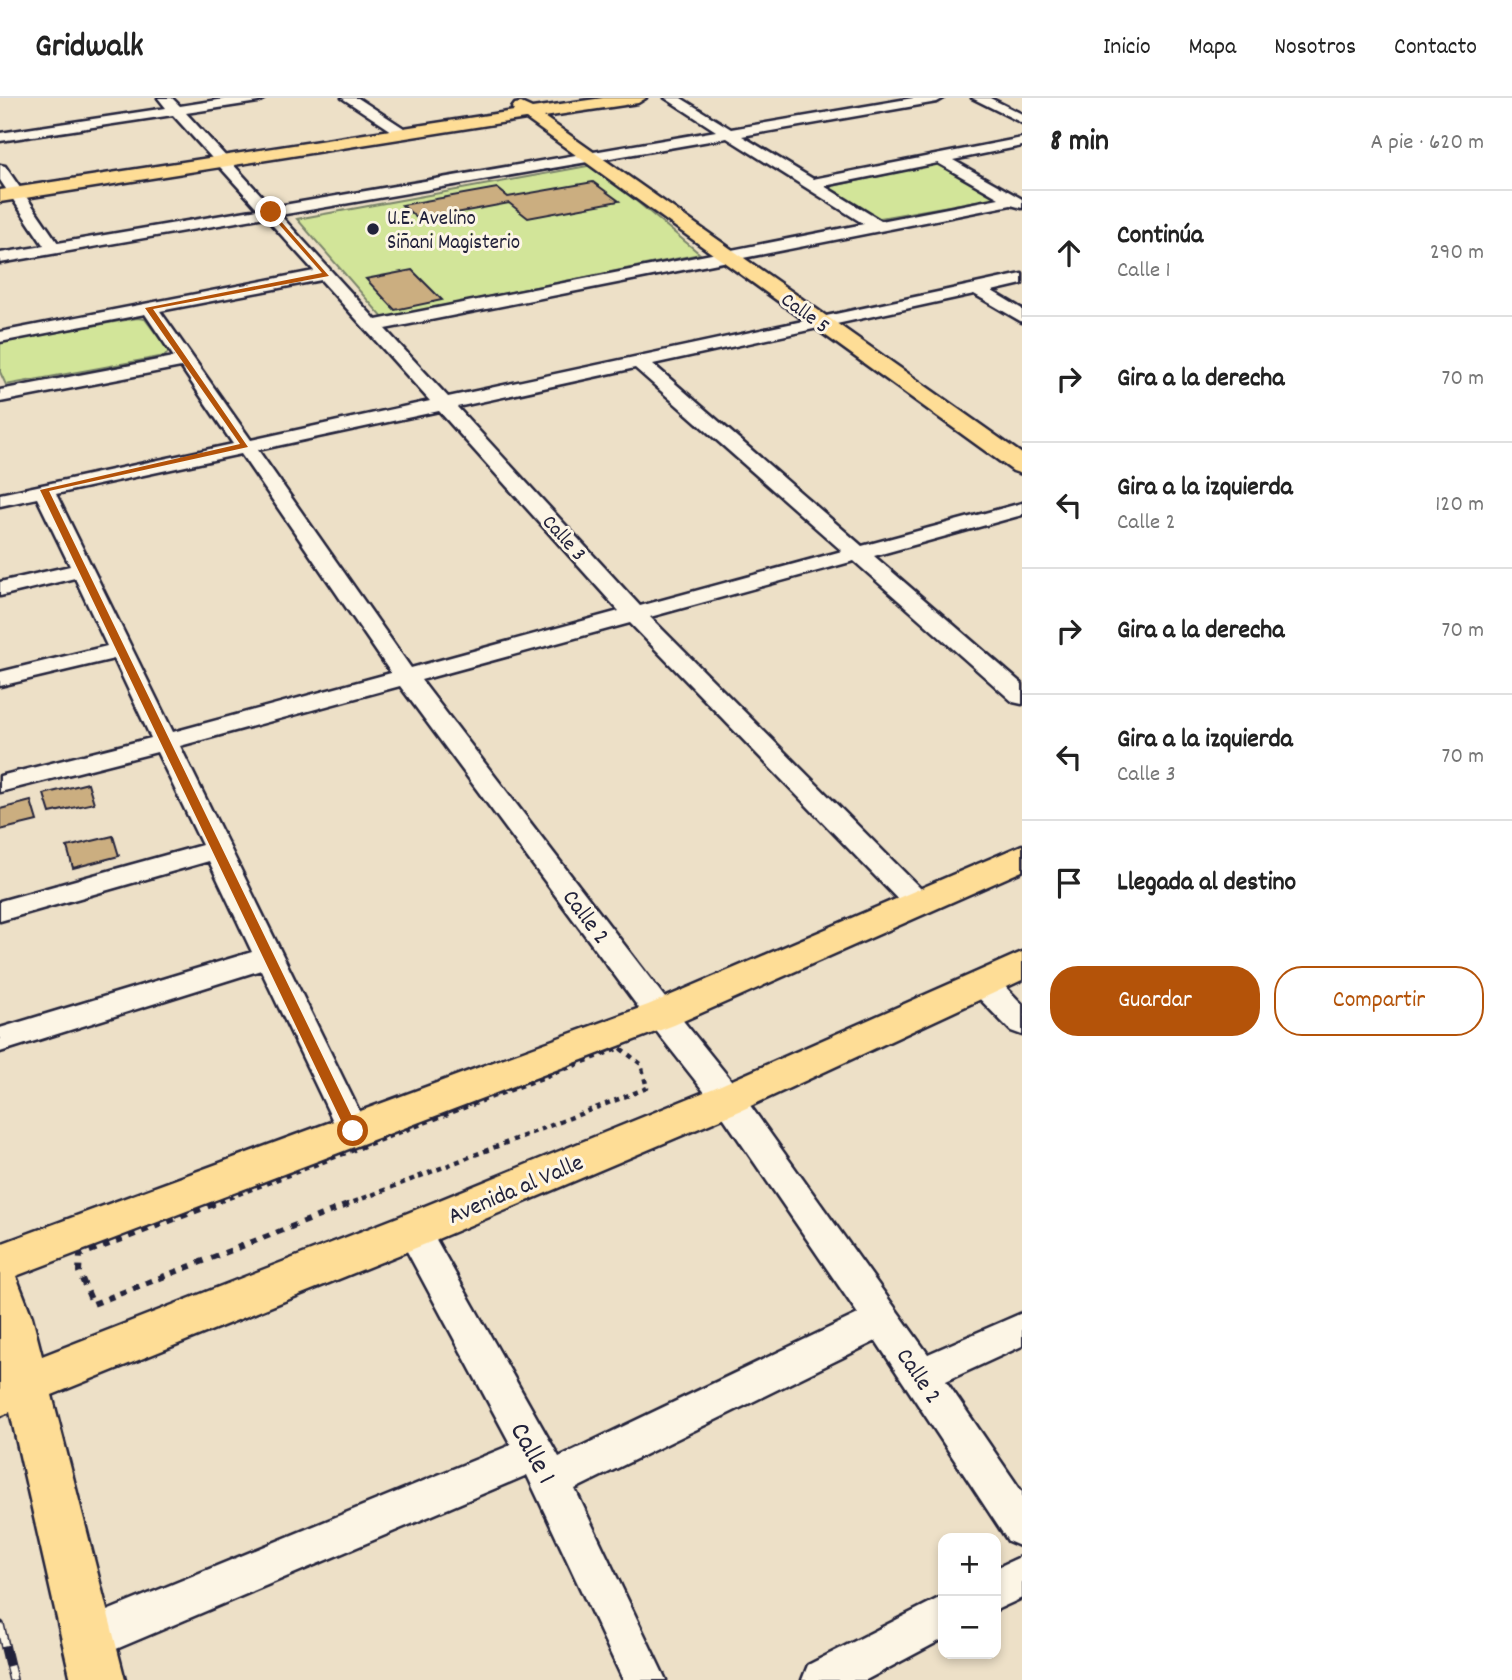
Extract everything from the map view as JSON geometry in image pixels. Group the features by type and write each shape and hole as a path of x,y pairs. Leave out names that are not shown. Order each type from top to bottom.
{"main road":[{"name":"Calle 5","path":"507,98 1022,466"},
{"path":"8,195 403,132 638,98"},
{"path":"0,1263 661,1015 1022,857"},
{"name":"Avenida al Valle","path":"9,1383 413,1230 728,1099 1022,965"},
{"path":"3,1302 13,1337 8,1359 9,1383 93,1660"}],"street":[{"name":"Calle 3","path":"165,98 634,614 918,903"},
{"path":"0,137 258,98"},
{"path":"349,98 403,132"},
{"path":"672,98 876,225"},
{"path":"0,258 937,98"},
{"path":"979,98 1022,119"},
{"path":"829,103 847,113"},
{"path":"811,184 1022,142"},
{"path":"939,158 1017,202"},
{"path":"0,169 8,195 54,249"},
{"path":"372,326 876,225 1017,202"},
{"path":"0,337 326,274"},
{"path":"0,500 1022,279"},
{"path":"977,289 1022,317"},
{"name":"Calle 2","path":"149,308 405,676 661,1015 728,1099 921,1375 1022,1527"},
{"path":"0,396 186,360"},
{"path":"638,361 1022,697"},
{"path":"44,490 353,1131"},
{"path":"0,784 165,742 1022,509"},
{"path":"0,589 82,570"},
{"path":"0,679 121,650"},
{"path":"0,911 217,850"},
{"path":"0,1040 269,957"},
{"path":"984,984 1022,1023"},
{"name":"Calle 1","path":"413,1230 543,1467 645,1680"},
{"path":"93,1660 883,1320"},
{"path":"921,1375 1022,1329"},
{"path":"1001,1587 1022,1576"},
{"path":"822,1680 938,1620"}],"path":[{"path":"620,1048 641,1064 647,1088 93,1304 79,1272 80,1255 620,1048"}],"green space":[{"path":"936,164 1000,197 874,218 828,187"},
{"path":"593,165 700,254 383,318 297,219"},
{"path":"137,318 145,319 169,351 165,356 6,385 0,372 0,342"}],"building":[{"path":"593,182 619,201 528,218 509,203 419,220 402,205 497,188 508,197"},
{"path":"412,270 442,300 395,310 366,279"},
{"path":"88,783 94,803 50,813 44,794"},
{"path":"31,801 37,821 0,830 0,809"},
{"path":"113,836 119,856 73,868 67,847"}],"railway":[{"path":"0,1625 13,1680"}],"place":[{"name":"U.E. Avelino Siñani Magisterio","path":"373,229"}],"route":[{"path":"271,212 326,274 149,308 245,445 44,490 353,1131"}]}
